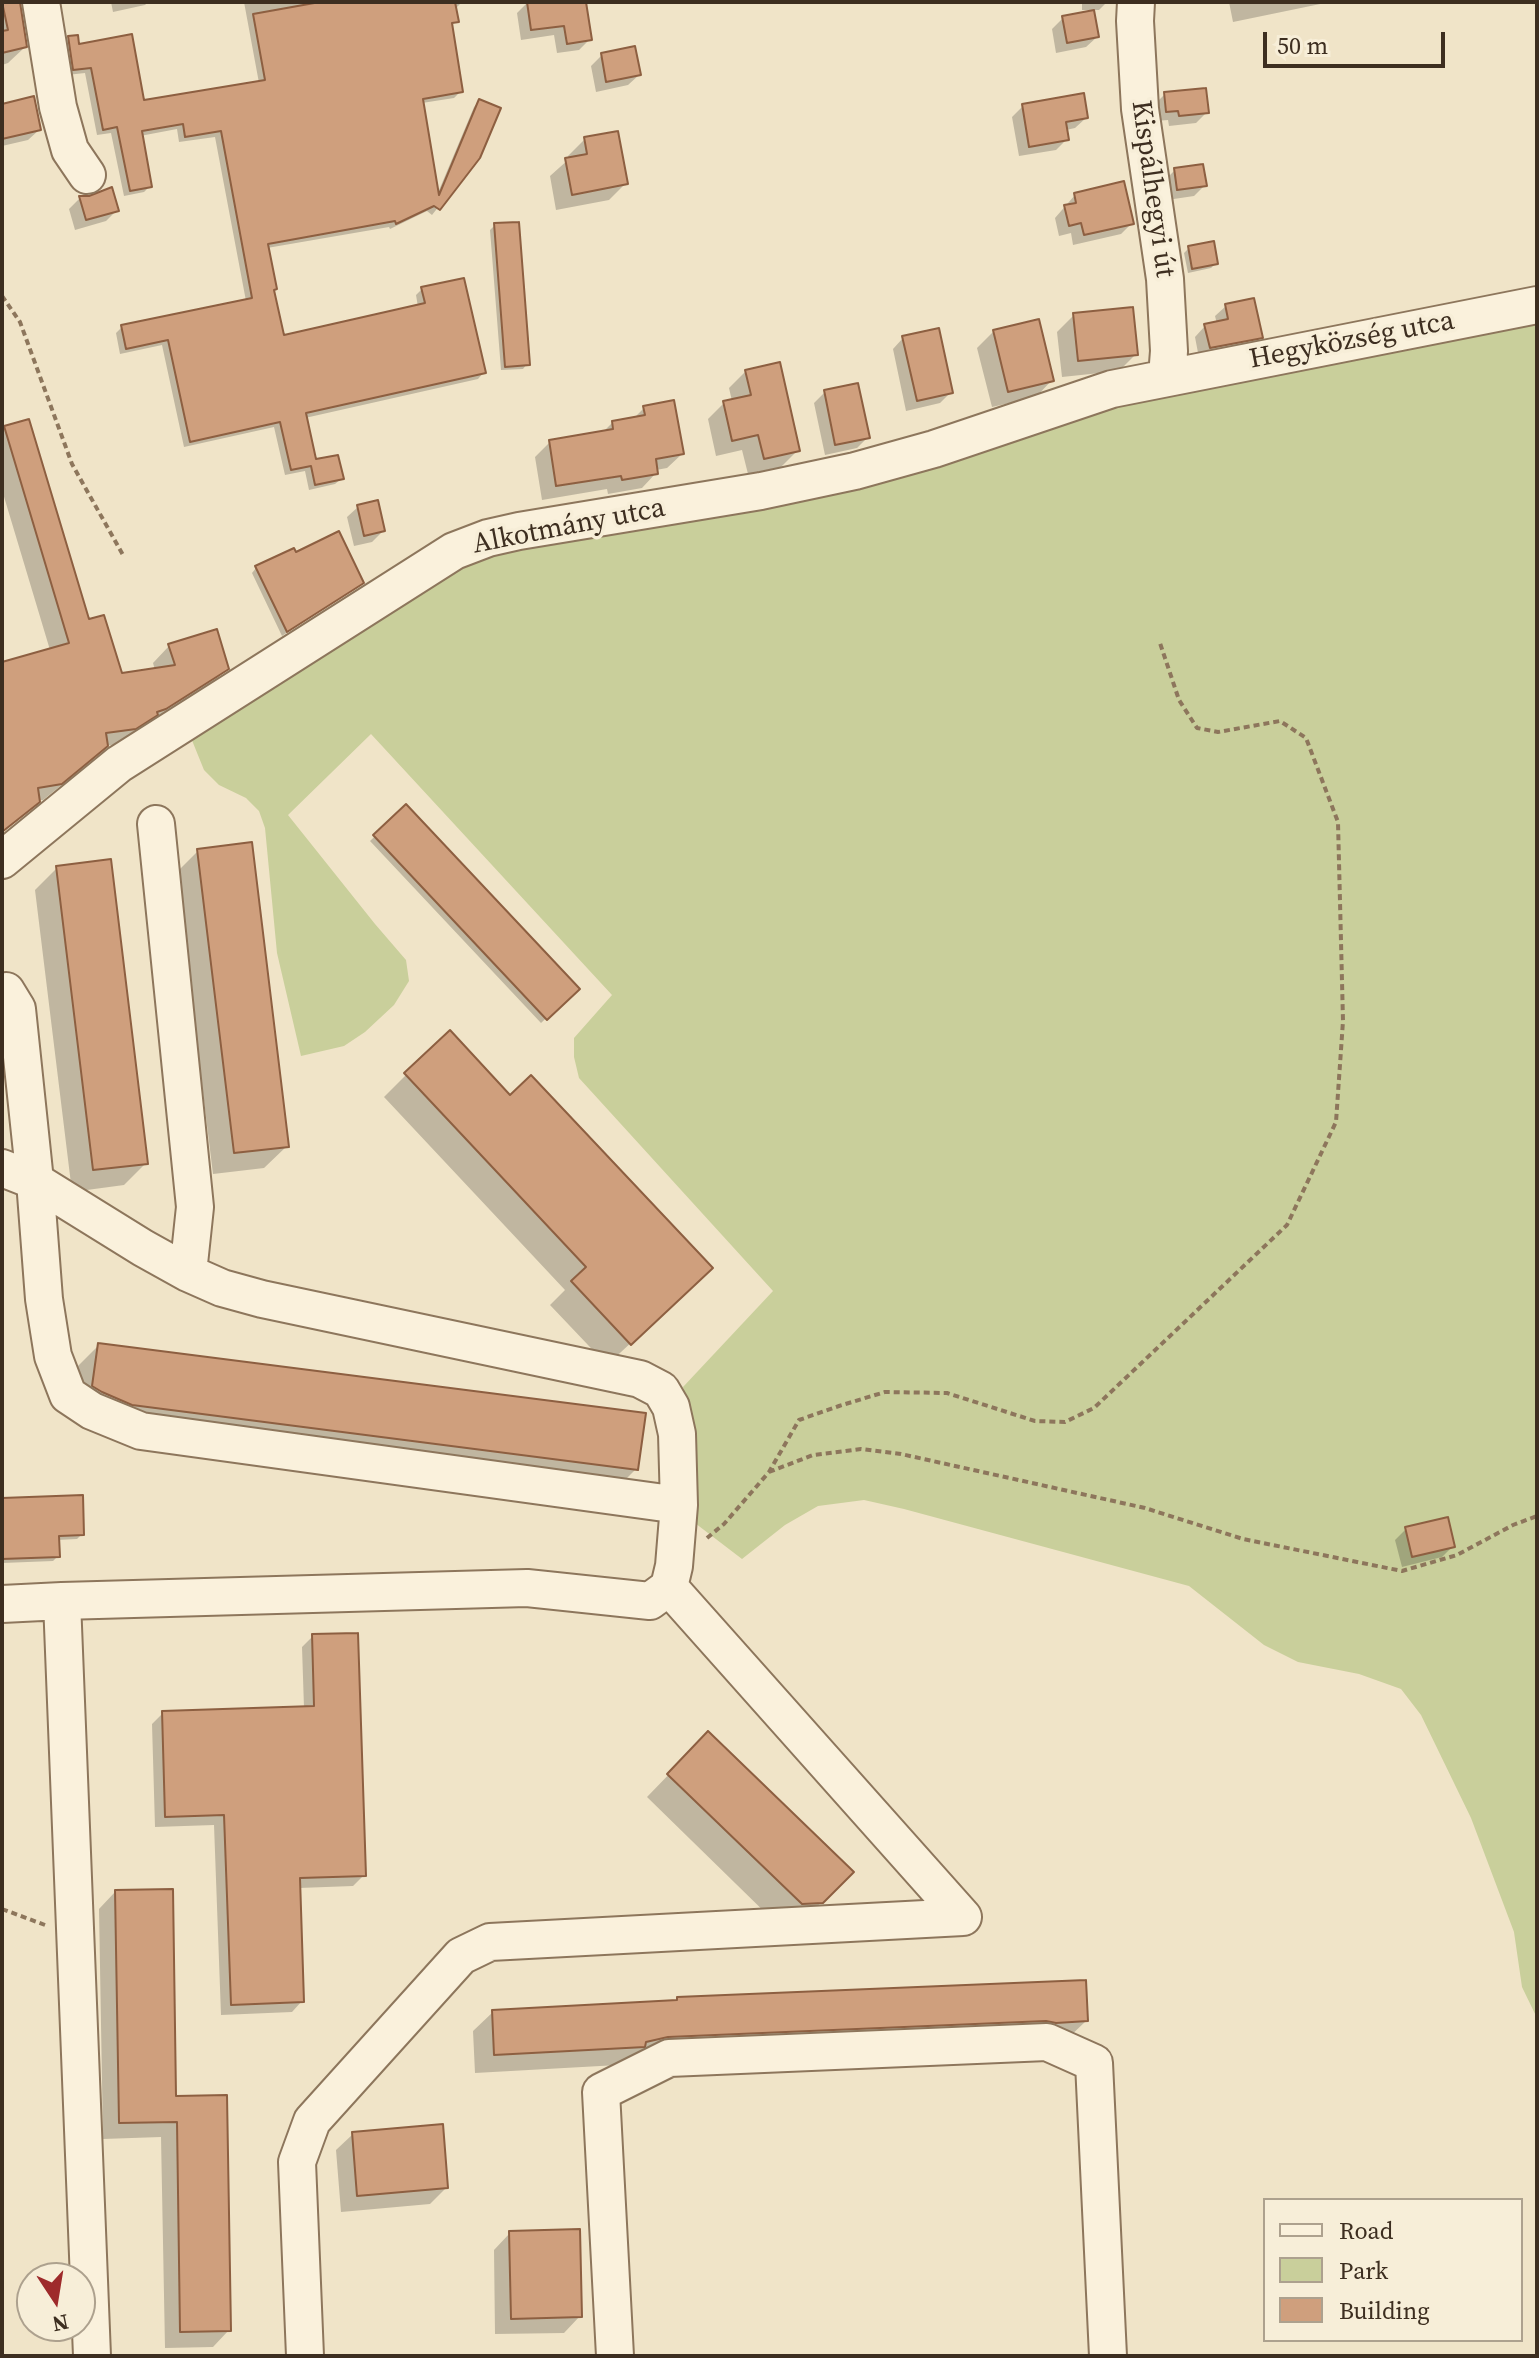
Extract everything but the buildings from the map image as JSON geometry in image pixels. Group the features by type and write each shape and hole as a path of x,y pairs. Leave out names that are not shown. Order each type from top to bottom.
{"street":[{"path":"41,2 58,107 70,150 87,175"},
{"name":"Kispálhegyi út","path":"1136,2 1140,109 1165,279 1169,340 1167,377"},
{"name":"Hegyközség utca","path":"1167,377 1537,305"},
{"name":"Alkotmány utca","path":"2,860 119,764 454,551 488,538 519,531 761,491 855,471 934,449 1112,389 1167,377"},
{"path":"156,824 195,1207 188,1273"},
{"path":"2,992 6,991 17,1009 13,1080 35,1181 44,1299 53,1356 68,1395 92,1411 141,1431 679,1505"},
{"path":"2,1168 35,1181 143,1248 222,1288 640,1379 661,1390 671,1407 677,1434 679,1505 672,1577 650,1601 527,1588 2,1604"},
{"path":"305,2356 297,2162 312,2121 461,1956 490,1942 963,1917 672,1577"},
{"path":"62,1601 92,2356"},
{"path":"615,2356 601,2092 669,2058 1047,2042 1094,2063 1108,2356"}],"path":[{"path":"2,296 20,322 72,464 123,555"},
{"path":"672,1577 769,1472 799,1420 885,1392 947,1393 1035,1421 1065,1422 1094,1408 1287,1225 1336,1122 1343,1021 1338,822 1306,738 1280,721 1218,732 1197,728 1179,700 1160,643"},
{"path":"769,1472 813,1455 861,1449 901,1454 1145,1508 1243,1539 1402,1571 1457,1555 1513,1525 1537,1516"},
{"path":"2,1909 55,1925"}],"green space":[{"path":"1537,313 1537,2018 1522,1987 1514,1932 1471,1818 1421,1715 1401,1689 1359,1674 1298,1662 1264,1645 1189,1586 904,1509 864,1500 818,1506 785,1525 742,1559 691,1520 691,1418 683,1387 773,1291 579,1078 574,1038 612,995 371,734 288,815 406,960 409,981 394,1005 365,1032 344,1046 301,1056 277,953 265,828 259,811 246,798 219,785 204,770 187,728 472,550 1139,392"}]}
